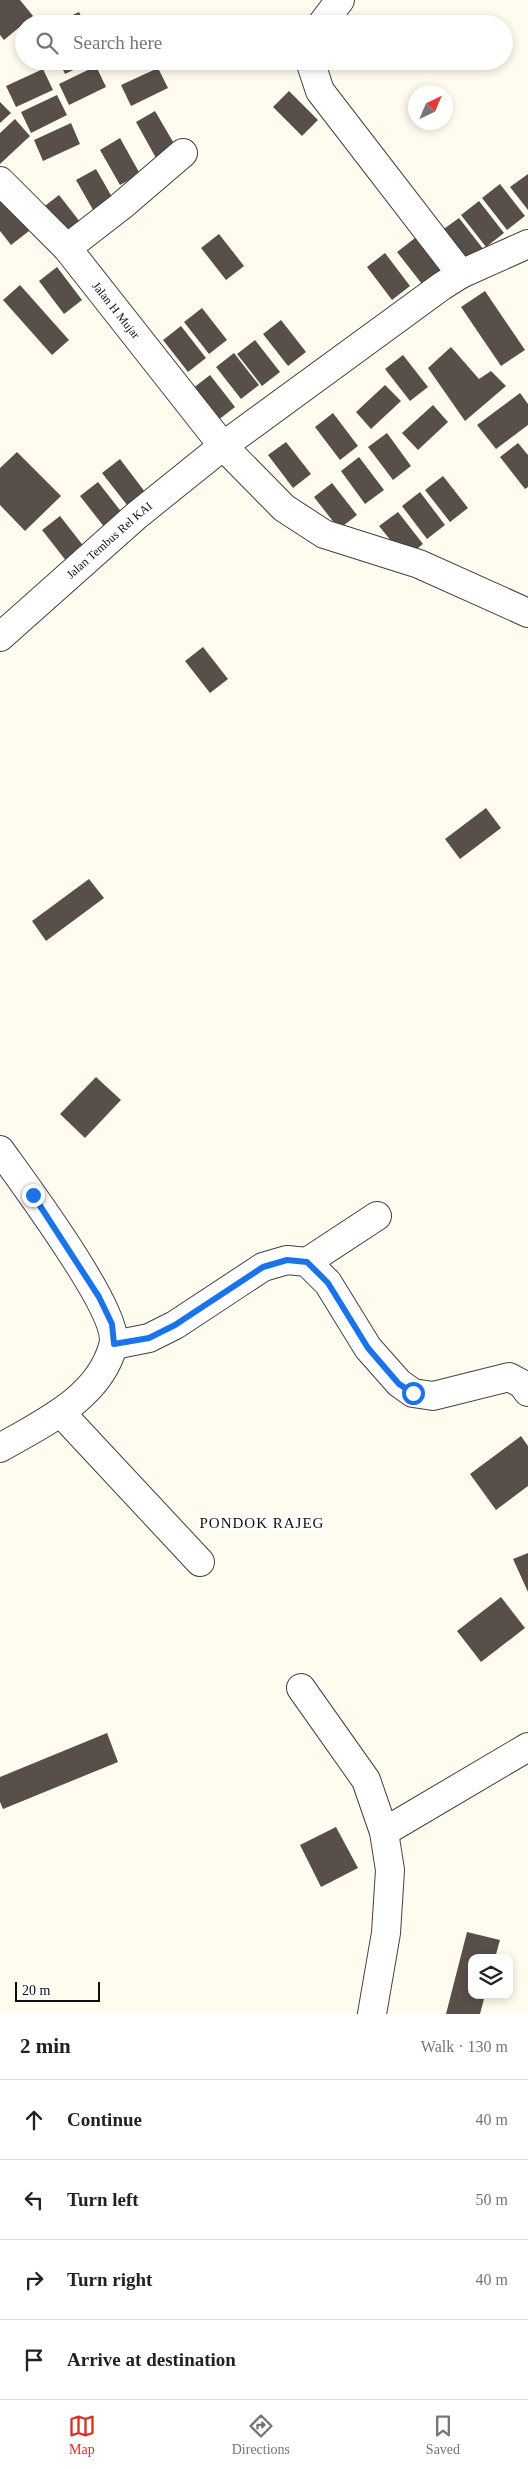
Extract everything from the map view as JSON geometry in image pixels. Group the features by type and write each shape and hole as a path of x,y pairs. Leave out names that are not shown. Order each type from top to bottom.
{"street":[{"path":"329,15 340,0"},
{"path":"313,70 320,91 462,274"},
{"path":"67,248 120,208 183,153"},
{"name":"Jalan H Mujar","path":"0,181 67,248 223,446 284,508 324,534 419,564 528,613"},
{"name":"Jalan Tembus Rel KAI","path":"0,637 136,516 223,446 462,274 528,244"},
{"path":"0,1150 33,1195 99,1297 112,1324 114,1344 102,1370 88,1389 61,1413 0,1448"},
{"path":"114,1344 149,1338 175,1325 263,1267 287,1260 307,1262 377,1216"},
{"path":"307,1262 328,1283 368,1348 399,1384 413,1393 433,1396 509,1377 522,1384 528,1392"},
{"path":"61,1413 200,1562"},
{"path":"300,1688 366,1780 384,1832 390,1870 386,1934 372,2014"},
{"path":"384,1832 528,1747"}],"building":[{"path":"0,0 20,0 32,15 15,15 15,31 4,40 0,35"},
{"path":"43,70 53,90 16,107 6,86"},
{"path":"63,70 73,70 65,74"},
{"path":"88,70 98,70 106,87 69,105 59,84"},
{"path":"154,70 159,70 168,88 131,106 121,85"},
{"path":"289,91 318,120 302,136 273,107"},
{"path":"57,95 67,115 31,133 21,112"},
{"path":"0,102 11,113 0,123"},
{"path":"155,111 176,147 156,158 136,122"},
{"path":"15,119 30,136 0,164 0,133"},
{"path":"71,123 80,144 43,161 34,140"},
{"path":"120,138 140,174 120,185 100,150"},
{"path":"96,169 116,204 96,215 76,180"},
{"path":"528,174 528,210 510,187"},
{"path":"500,184 525,216 507,230 482,198"},
{"path":"59,195 84,227 66,241 41,209"},
{"path":"4,198 29,231 11,245 0,231 0,202"},
{"path":"479,201 504,233 486,247 461,215"},
{"path":"459,218 484,250 466,264 441,231"},
{"path":"219,234 244,266 226,280 201,248"},
{"path":"415,238 440,270 422,284 397,252"},
{"path":"385,253 410,286 392,300 367,267"},
{"path":"57,267 82,300 64,314 39,281"},
{"path":"20,285 69,340 52,355 3,300"},
{"path":"485,291 525,350 501,366 461,307"},
{"path":"202,308 227,340 209,354 184,322"},
{"path":"281,320 306,352 288,366 263,334"},
{"path":"181,326 206,358 188,372 163,340"},
{"path":"255,340 280,372 262,386 237,354"},
{"path":"451,347 479,379 491,371 506,386 465,421 428,368"},
{"path":"234,353 259,385 241,399 216,367"},
{"path":"403,355 428,387 410,401 385,369"},
{"path":"210,375 235,407 217,421 192,389"},
{"path":"385,385 401,401 371,429 356,412"},
{"path":"520,393 528,404 528,425 496,449 477,425"},
{"path":"433,405 448,422 418,450 402,433"},
{"path":"333,413 358,446 340,460 315,427"},
{"path":"387,433 411,466 393,480 368,447"},
{"path":"286,442 311,474 293,488 268,455"},
{"path":"518,443 528,455 528,487 525,489 500,457"},
{"path":"17,452 61,496 25,531 0,505 0,468"},
{"path":"359,457 384,490 365,504 341,471"},
{"path":"120,459 145,492 127,505 102,473"},
{"path":"443,476 468,508 450,522 425,490"},
{"path":"98,482 123,514 105,528 80,496"},
{"path":"332,483 357,515 339,529 314,497"},
{"path":"420,492 445,525 427,539 402,506"},
{"path":"398,512 423,544 405,558 379,526"},
{"path":"60,516 85,548 67,562 42,530"},
{"path":"203,647 228,679 210,693 185,661"},
{"path":"486,808 501,828 460,859 445,839"},
{"path":"89,879 104,898 46,941 32,921"},
{"path":"96,1077 121,1100 85,1138 60,1114"},
{"path":"521,1436 528,1446 528,1486 496,1510 470,1474"},
{"path":"528,1553 528,1592 513,1559"},
{"path":"501,1597 525,1628 481,1662 457,1631"},
{"path":"107,1733 118,1762 3,1809 0,1802 0,1777"},
{"path":"336,1827 358,1868 321,1887 300,1845"},
{"path":"467,1932 500,1940 496,1954 468,1954 468,1999 484,1999 480,2014 446,2014"}],"district":[{"name":"PONDOK RAJEG","path":"262,1523"}],"route":[{"path":"33,1195 99,1297 112,1324 114,1344 149,1338 175,1325 263,1267 287,1260 307,1262 328,1283 368,1348 399,1384 413,1393"}]}
